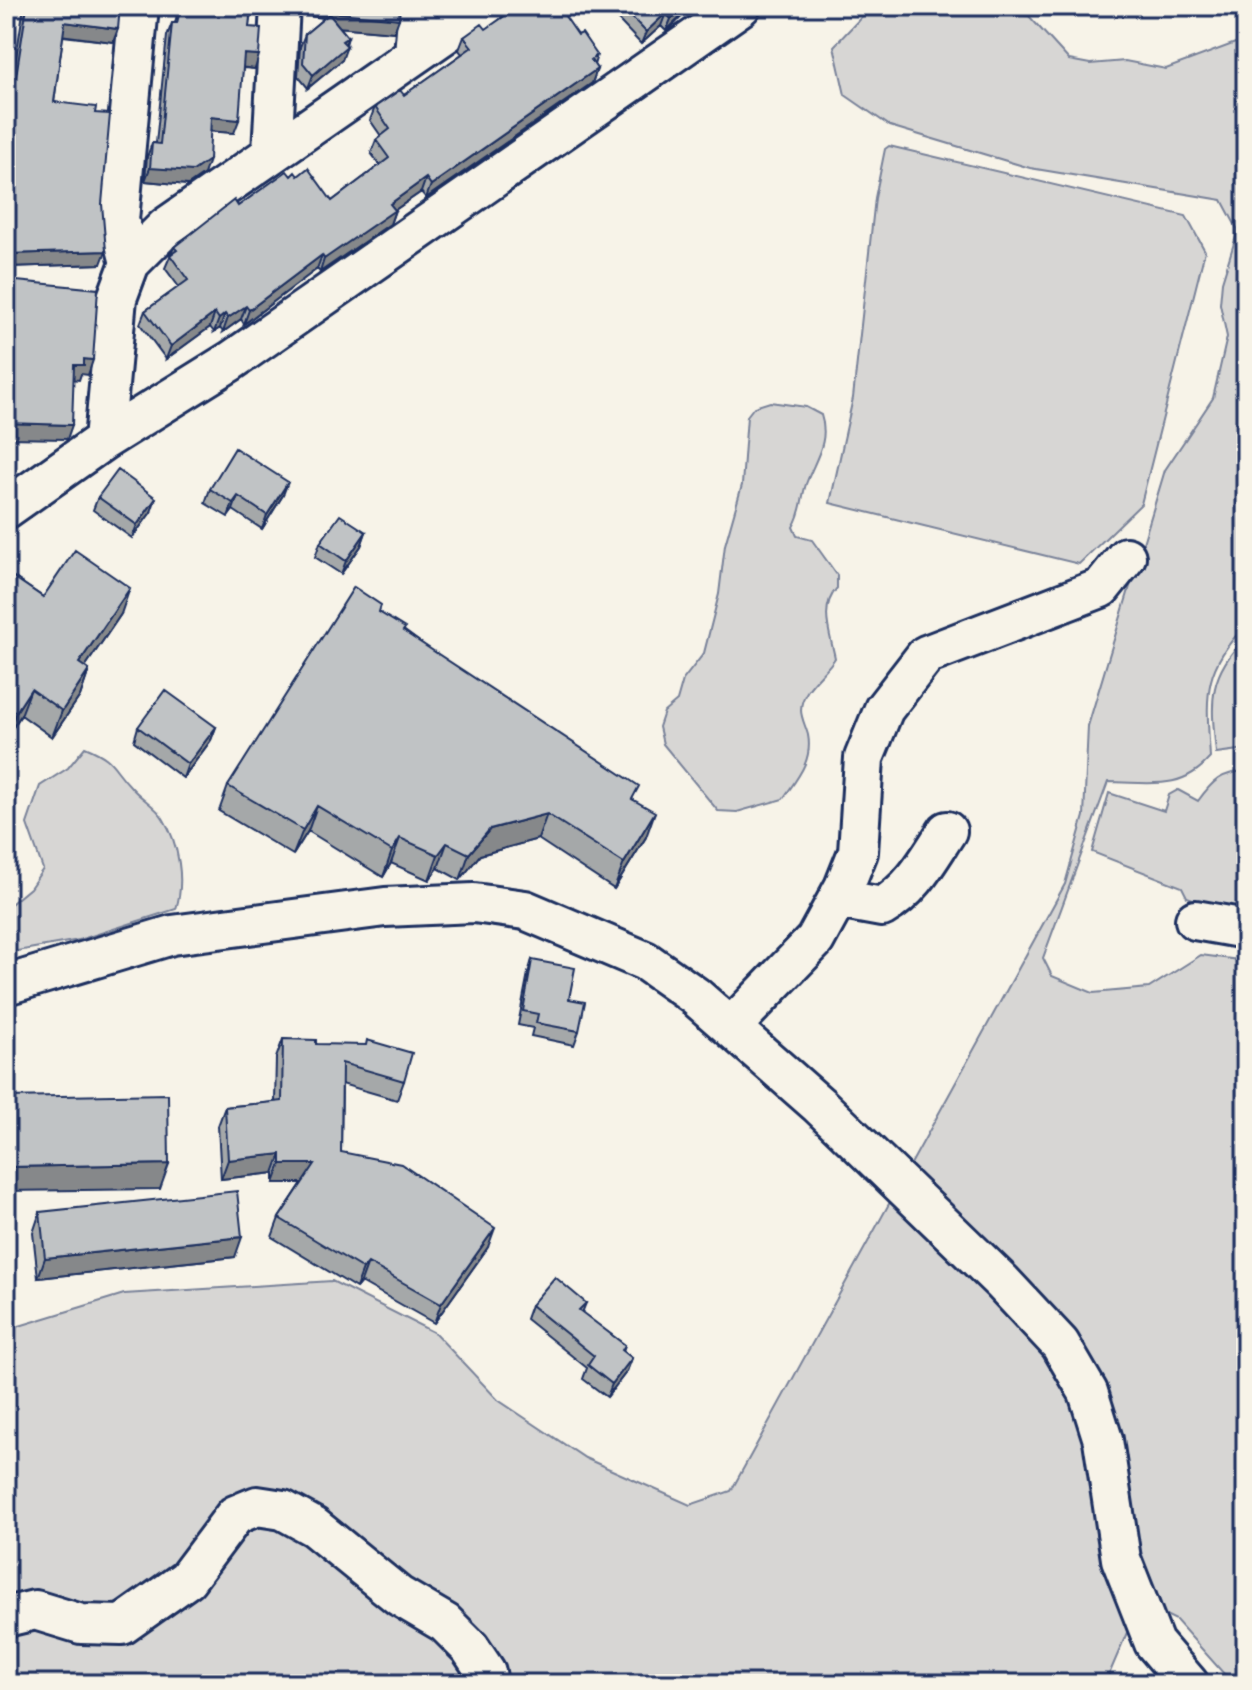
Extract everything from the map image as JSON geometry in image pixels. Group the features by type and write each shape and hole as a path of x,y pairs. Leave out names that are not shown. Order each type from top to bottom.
{"street":[{"path":"130,263 119,220 139,6"},
{"path":"272,152 280,6"},
{"path":"414,54 418,6"},
{"path":"104,440 117,298 130,263 166,227 485,6"},
{"path":"6,509 104,440 231,361 725,12"},
{"path":"731,1027 815,940 838,899 858,852 864,758 884,709 926,655 1101,588 1126,557"},
{"path":"838,899 882,907 899,897 914,882 947,831"},
{"path":"6,985 172,935 385,907 474,903 525,910 645,961 731,1027 830,1116 1060,1344 1088,1392 1103,1440 1121,1559 1154,1643 1189,1684"},
{"path":"1195,920 1246,929"},
{"path":"6,1617 35,1610 81,1624 122,1625 187,1579 235,1515 257,1506 283,1510 314,1527 399,1596 445,1623 470,1648 486,1672 488,1684"}],"shaded area":[{"path":"883,6 975,6 1029,16 1069,60 1090,64 1125,61 1166,69 1246,39 1246,625 1231,642 1214,672 1208,703 1210,758 1199,769 1176,781 1108,782 1043,958 1052,976 1093,993 1149,988 1201,955 1246,961 1246,1684 1224,1674 1176,1620 1140,1602 1105,1684 6,1684 6,1330 124,1294 332,1281 435,1333 498,1400 585,1458 690,1505 731,1491 1065,884 1084,816 1088,726 1165,470 1213,398 1227,337 1220,304 1222,282 1238,230 1222,200 1030,168 890,126 845,95 834,46 869,9"},
{"path":"889,146 1186,216 1205,251 1141,504 1079,564 830,503 853,398 875,198 885,149"},
{"path":"770,402 806,407 821,415 823,442 793,527 797,536 812,540 837,575 837,588 827,612 835,658 802,702 808,753 803,769 783,799 737,812 718,811 663,744 659,727 664,712 677,701 683,680 704,653 719,594 725,545 742,485 747,416 754,407"},
{"path":"1246,637 1246,749 1216,753 1214,690 1224,664"},
{"path":"85,747 108,760 169,828 179,863 180,887 176,909 79,940 6,953 6,908 30,888 43,869 27,824 40,786 68,768"},
{"path":"1246,771 1246,918 1187,897 1182,887 1092,852 1109,793 1164,811 1169,795 1178,790 1198,801 1218,779"}],"building":[{"path":"27,6 120,6 118,29 65,22 54,102 96,107 95,113 110,114 102,204 106,251 6,254 6,90 14,89"},
{"path":"181,6 251,6 249,27 261,28 259,55 244,54 239,120 211,117 209,160 193,171 150,168 152,143 160,144 172,23 177,23"},
{"path":"338,6 400,6 399,19 330,12"},
{"path":"519,6 558,6 578,35 582,33 597,55 591,60 597,69 431,185 426,178 390,204 395,210 324,259 322,255 249,310 246,306 228,318 225,314 219,319 215,313 171,346 145,311 188,280 170,255 177,250 174,247 234,200 238,206 287,171 291,176 295,172 298,176 308,168 332,201 389,158 376,140 390,129 375,107 400,90 404,95 472,47 464,37 482,24 486,29"},
{"path":"621,6 685,6 671,19 666,13 646,32"},
{"path":"329,14 348,37 342,41 347,46 313,75 303,63 305,34"},
{"path":"6,280 98,289 93,360 84,359 84,365 74,365 72,425 6,423"},
{"path":"235,448 288,482 267,515 238,496 233,503 210,489"},
{"path":"118,470 156,498 137,525 98,497"},
{"path":"340,515 366,532 346,561 320,543"},
{"path":"75,550 130,588 79,663 89,670 62,711 31,689 16,712 6,705 6,572 43,597"},
{"path":"354,587 381,605 379,612 405,628 403,631 639,786 632,799 655,812 624,863 547,814 490,829 469,854 447,843 438,855 400,838 392,851 317,806 303,830 228,786"},
{"path":"165,690 216,727 188,764 138,727"},
{"path":"532,960 575,968 569,999 585,1002 579,1031 536,1023 538,1014 523,1011"},
{"path":"283,1039 316,1040 316,1044 366,1045 367,1040 412,1053 404,1081 342,1063 341,1152 401,1164 495,1228 441,1304 368,1263 363,1269 279,1218 315,1164 281,1164 281,1154 228,1160 225,1107 282,1101"},
{"path":"168,1094 169,1164 6,1167 6,1097"},
{"path":"237,1191 242,1237 45,1258 40,1212"},
{"path":"555,1277 586,1303 579,1310 625,1345 622,1350 632,1358 612,1384 588,1365 594,1356 531,1305"}]}
